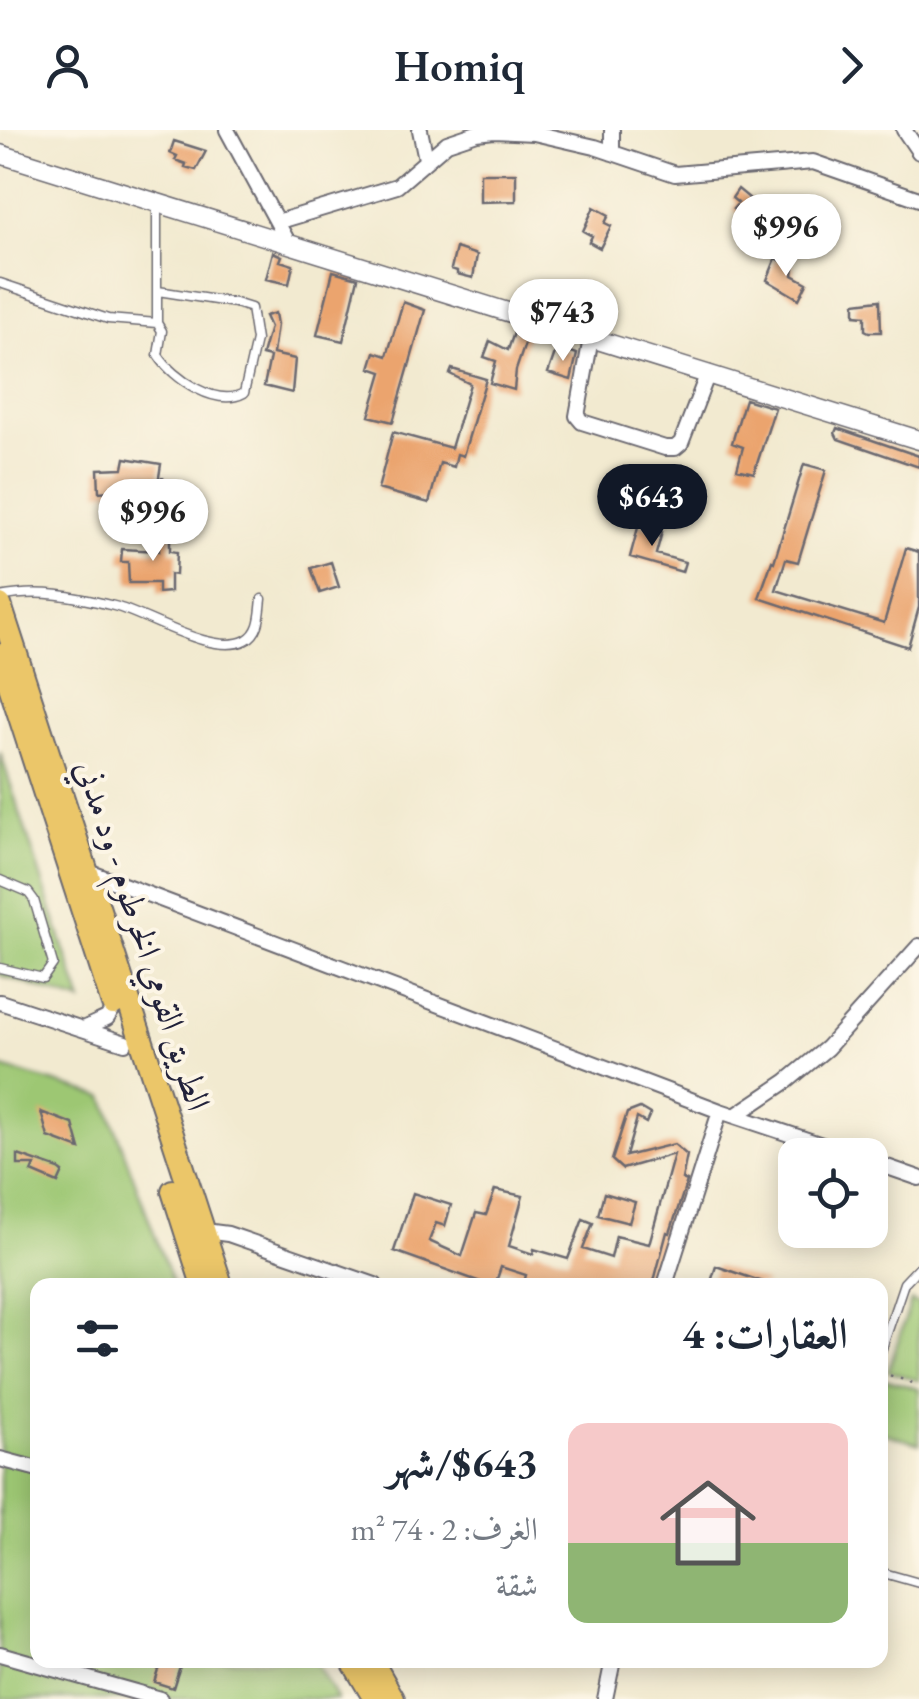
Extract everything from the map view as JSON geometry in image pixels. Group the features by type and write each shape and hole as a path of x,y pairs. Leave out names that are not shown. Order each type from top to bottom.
{"highway":[{"name":"الطريق القومي الخرطوم - ود مدني","path":"0,605 89,872 140,1041 195,1230 203,1278"},
{"name":"الطريق القومي الخرطوم - ود مدني","path":"0,655 125,1044 195,1230 218,1278"},
{"path":"357,1668 377,1698"},
{"path":"372,1668 377,1698"}],"street":[{"path":"227,130 289,244"},
{"path":"420,130 426,159"},
{"path":"276,222 396,186 426,159 462,136 514,130 612,153 674,174 813,162 919,199"},
{"path":"612,130 612,153"},
{"path":"904,130 919,152"},
{"path":"0,154 919,440"},
{"path":"591,338 577,416 582,422 665,448 682,443 708,374"},
{"path":"89,872 801,1138"},
{"path":"668,1278 727,1113 788,1081 827,1048 919,946"},
{"path":"0,1002 125,1044"},
{"path":"83,1029 107,1018 114,1006"},
{"path":"888,1167 919,1178"},
{"path":"195,1230 259,1244 355,1278"},
{"path":"0,1458 30,1467"},
{"path":"0,1654 30,1662"},
{"path":"50,1668 160,1699"},
{"path":"605,1699 612,1668"}],"lane":[{"path":"157,201 157,323 162,331 158,356 178,378 224,397 244,392 256,340 252,308 158,291"},
{"path":"0,283 108,319 157,323"},
{"path":"0,597 44,592 113,606 211,642 234,644 255,632 262,599"},
{"path":"0,880 28,892 34,900 52,964 43,978 0,968"},
{"path":"888,1330 904,1283 919,1267"},
{"path":"888,1574 919,1583"}],"path":[{"path":"888,1375 919,1385"}],"green space":[{"path":"0,752 82,1002 0,975"},
{"path":"0,1067 104,1097 170,1278 30,1278 30,1668 319,1668 337,1699 0,1699"},
{"path":"911,1301 919,1304 919,1381 888,1371"},
{"path":"888,1380 919,1389 919,1444 888,1434"}],"building":[{"path":"174,141 206,151 196,170 175,160 177,156 170,153"},
{"path":"480,173 516,173 516,201 480,202"},
{"path":"738,189 761,216 751,230 743,224 747,219 733,209 738,203 732,198"},
{"path":"594,207 609,215 605,223 611,226 600,248 589,242 592,236 583,231"},
{"path":"456,248 477,255 473,278 451,269"},
{"path":"273,252 282,256 280,261 293,265 289,284 266,279"},
{"path":"776,258 794,267 793,275 807,283 799,299 767,280"},
{"path":"333,271 358,278 343,341 317,335"},
{"path":"880,300 881,332 869,332 865,330 865,316 855,315 855,303"},
{"path":"403,302 425,310 393,422 369,416 382,372 370,368 375,352 387,356"},
{"path":"275,313 273,354 295,359 292,393 264,386 270,357 262,355 270,327 265,316"},
{"path":"515,330 528,335 514,390 490,383 496,361 484,357 490,341 508,350"},
{"path":"557,347 577,354 571,380 548,373"},
{"path":"452,369 486,379 463,456 457,454 454,467 440,463 429,503 378,489 393,432 451,448 470,384 450,374"},
{"path":"745,399 775,408 754,473 737,469 743,447 732,443"},
{"path":"837,428 919,456 919,467 838,439"},
{"path":"125,458 161,464 159,477 163,478 158,502 99,492 98,469 123,468"},
{"path":"804,464 826,470 798,562 786,559 776,590 884,623 906,548 919,552 919,607 908,647 759,598"},
{"path":"639,524 662,532 656,554 685,562 682,572 630,557"},
{"path":"158,530 170,530 170,551 177,552 176,575 170,574 170,592 158,593 158,583 129,583 128,562 121,562 122,549 159,551"},
{"path":"331,562 339,587 320,593 311,568"},
{"path":"640,1108 650,1114 646,1123 637,1118 626,1156 674,1144 687,1155 682,1179 687,1181 655,1278 525,1278 526,1275 501,1267 497,1278 469,1278 394,1251 413,1193 451,1205 445,1226 436,1223 429,1241 462,1256 476,1213 486,1215 495,1190 523,1196 509,1246 568,1259 583,1219 593,1223 583,1249 611,1258 616,1236 649,1244 674,1154 622,1169 612,1160 627,1113"},
{"path":"41,1112 73,1124 80,1149 48,1137"},
{"path":"18,1155 59,1169 63,1172 58,1183 32,1172 35,1165 18,1165"},
{"path":"604,1193 635,1202 629,1223 598,1215"},
{"path":"716,1266 751,1278 712,1278"},
{"path":"158,1668 179,1668 173,1688 154,1682"}]}
